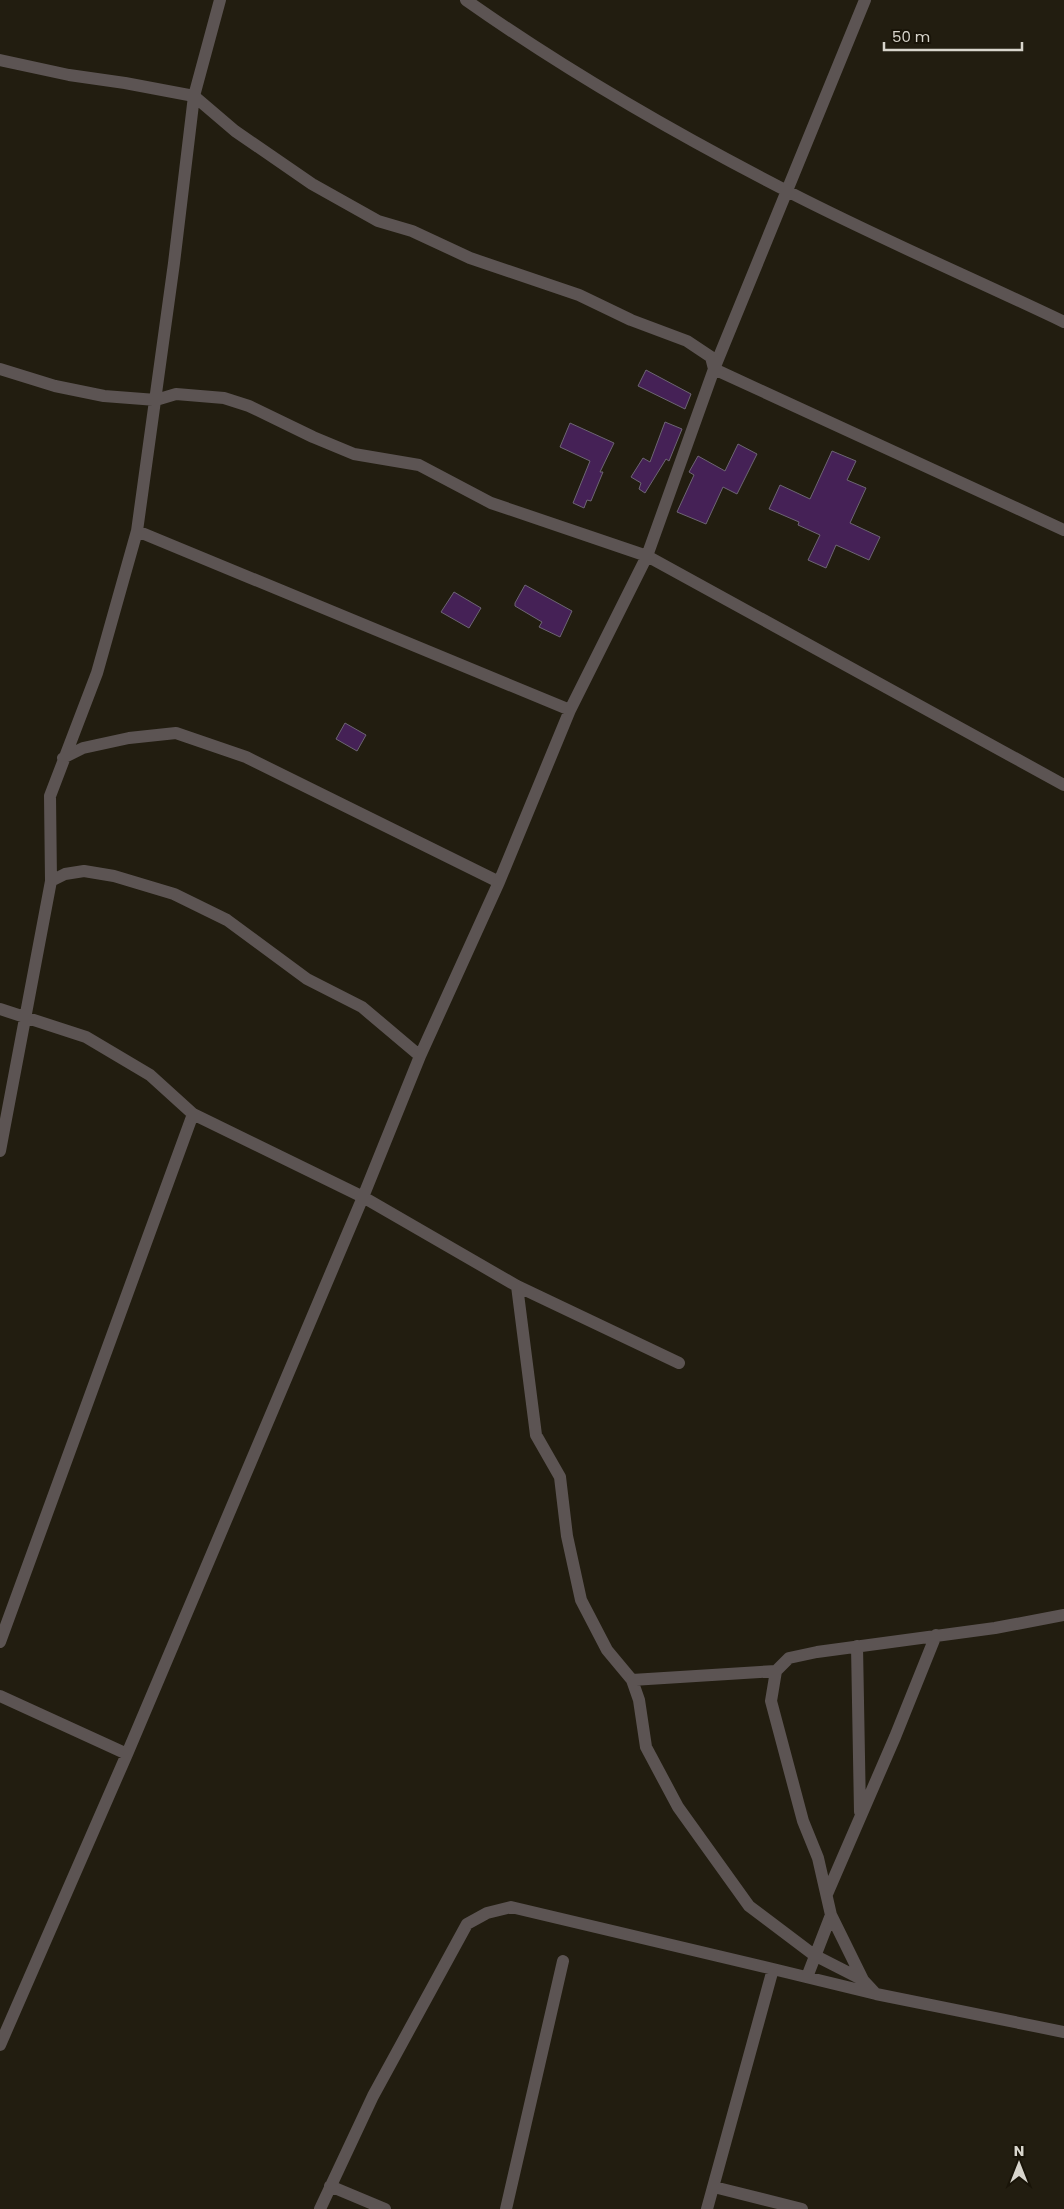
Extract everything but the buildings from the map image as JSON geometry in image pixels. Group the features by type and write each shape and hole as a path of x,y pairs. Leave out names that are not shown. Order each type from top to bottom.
{"street":[{"path":"0,1151 51,881 50,796 97,673 136,531 139,501 156,400 194,96 220,0"},
{"path":"466,0 529,44 626,104 788,192 1064,322"},
{"path":"0,2045 127,1754 363,1197 420,1056 499,882 570,710 647,556 714,369 788,192 864,1"},
{"path":"0,60 69,75 194,96 235,131 312,184 378,221 412,231 470,258 579,295 631,320 687,341 711,357 714,369"},
{"path":"0,369 55,386 104,396 156,400 176,394 224,398 249,406 313,437 354,454 419,466 491,503 647,556 1064,786"},
{"path":"714,369 1064,530"},
{"path":"136,531 570,710"},
{"path":"64,758 83,748 129,738 176,733 246,757 499,882"},
{"path":"51,881 65,874 84,871 114,876 174,894 227,920 307,979 362,1007 420,1056"},
{"path":"0,1009 86,1037 150,1075 193,1114 363,1197 516,1286 679,1363"},
{"path":"0,1642 193,1114"},
{"path":"516,1286 536,1435 560,1477 568,1536 581,1600 607,1650 632,1680 639,1700 646,1747 678,1808 749,1906 814,1956 863,1980"},
{"path":"876,1994 863,1980 831,1915 828,1894 818,1858 803,1821 771,1701 776,1671 789,1658 857,1646 995,1628 1064,1615"},
{"path":"828,1894 936,1635"},
{"path":"857,1646 860,1817"},
{"path":"632,1680 776,1671"},
{"path":"0,1696 127,1754"},
{"path":"320,2209 373,2096 468,1924 487,1913 511,1907 876,1994 1064,2032"},
{"path":"807,1977 831,1915"},
{"path":"506,2209 563,1961"},
{"path":"706,2209 714,2187 773,1970"},
{"path":"330,2186 386,2209"},
{"path":"714,2187 802,2209"}]}
